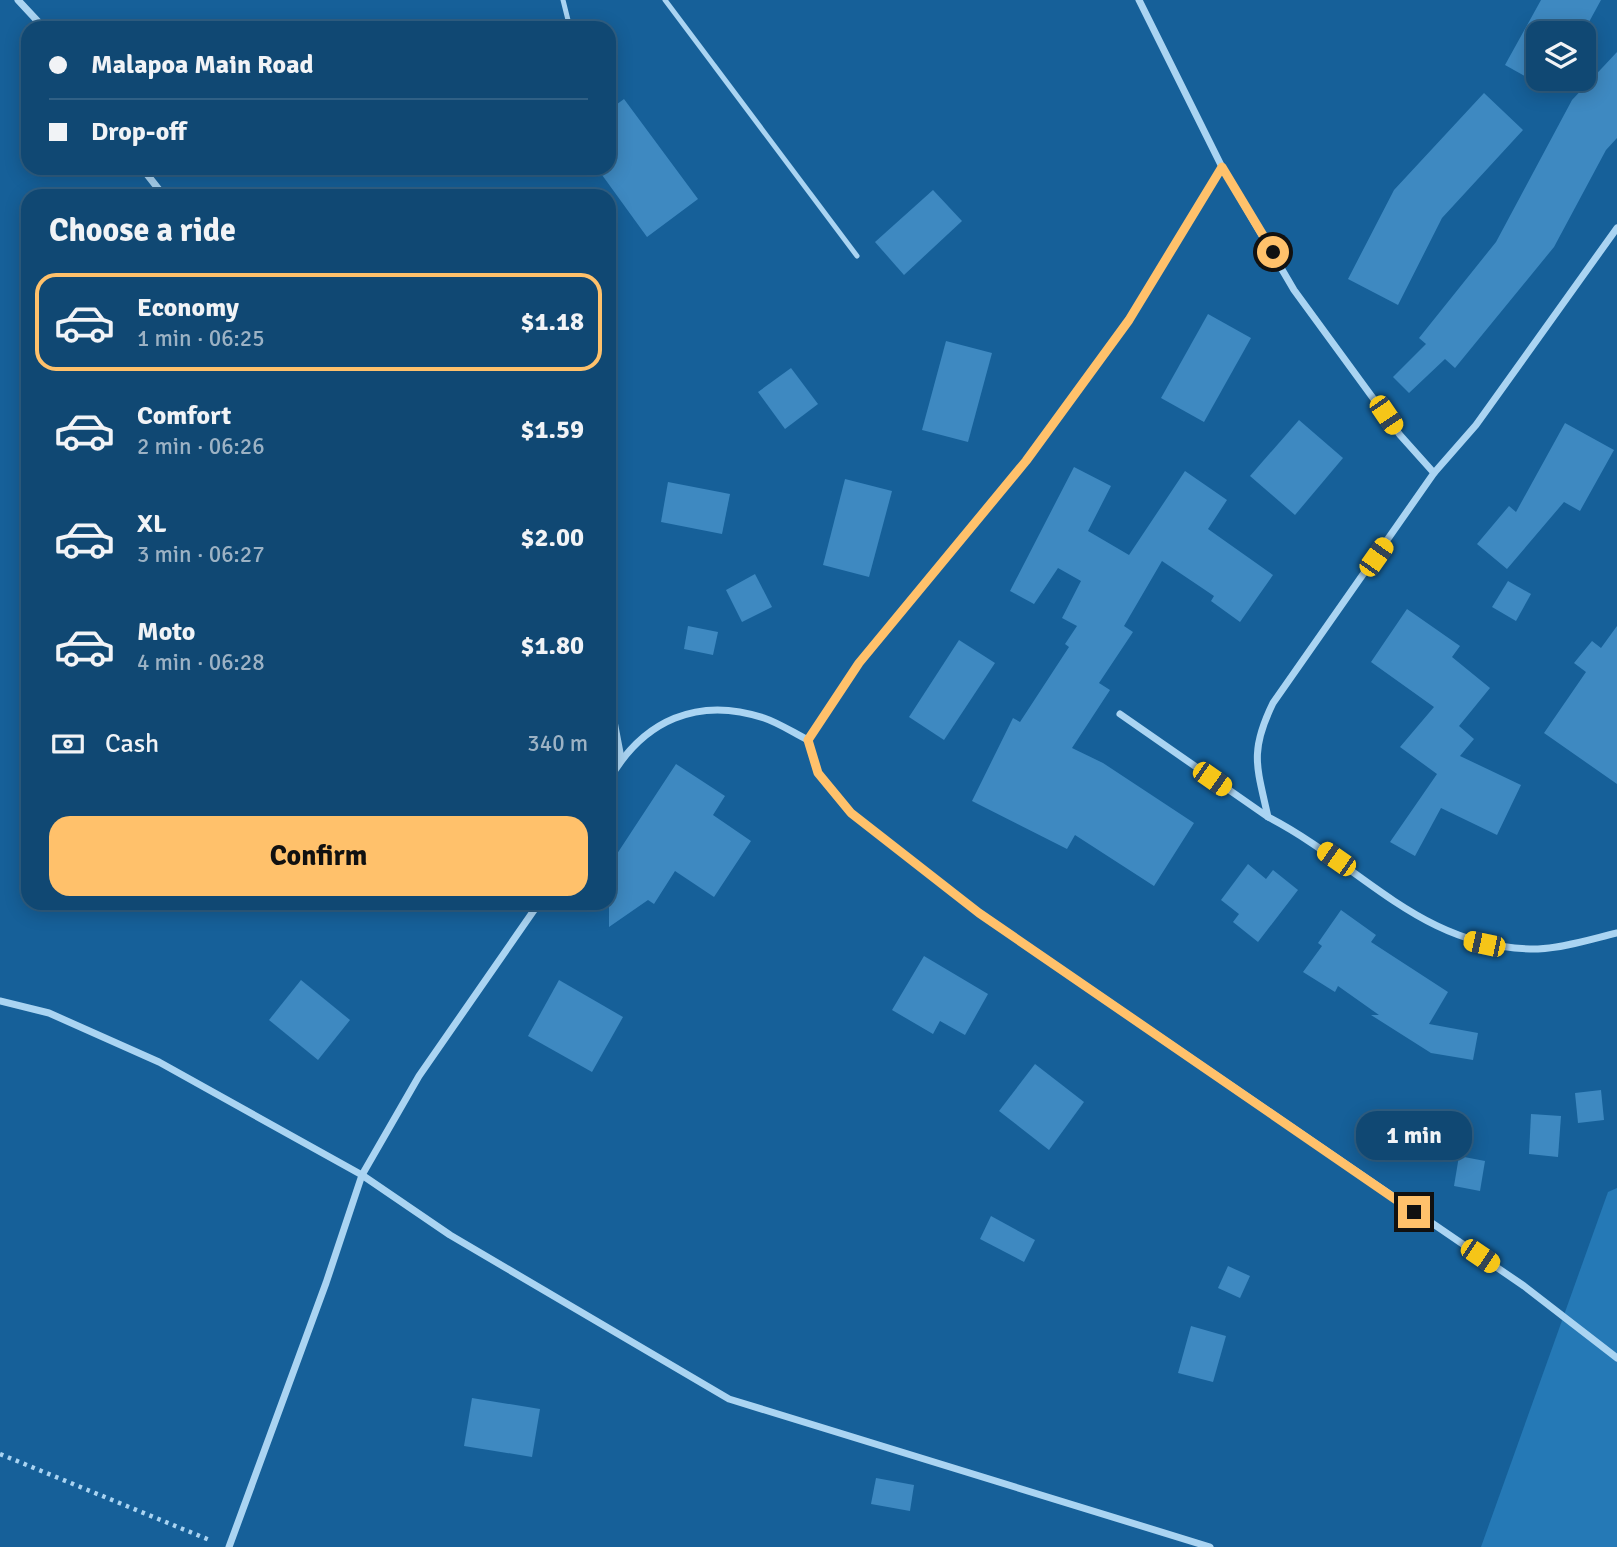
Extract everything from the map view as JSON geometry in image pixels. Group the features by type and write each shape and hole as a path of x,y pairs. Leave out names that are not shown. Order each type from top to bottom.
{"street":[{"path":"18,0 38,21"},
{"path":"1139,0 1222,167 1294,290 1399,435 1434,473"},
{"path":"808,740 859,663 1026,461 1129,320 1222,167"},
{"path":"148,175 158,189"},
{"path":"1268,817 1256,766 1260,730 1273,704 1434,473 1476,425 1617,228"},
{"path":"616,767 621,758 645,734 676,716 720,708 765,719 808,740 818,773 851,813 979,913 1524,1286 1617,1358"},
{"path":"1120,714 1268,817 1300,834 1420,919 1464,939 1504,948 1541,949 1617,933"},
{"path":"616,732 621,758"},
{"path":"229,1547 326,1283 362,1175 419,1076 534,910"},
{"path":"0,1001 49,1013 159,1062 362,1175 450,1235 729,1399 1209,1547"}],"lane":[{"path":"563,0 568,21"},
{"path":"665,0 857,256"}],"path":[{"path":"0,1454 213,1542"}],"shaded area":[{"path":"1617,1188 1617,1547 1481,1547 1608,1192"}],"building":[{"path":"1541,0 1601,0 1590,21 1529,21"},
{"path":"1526,27 1526,77 1505,65"},
{"path":"1617,52 1617,138 1606,150 1554,247 1455,368 1445,359 1409,393 1393,377 1426,344 1419,338 1496,242 1572,100 1580,91 1596,91 1596,74"},
{"path":"1484,93 1523,130 1442,218 1398,305 1348,279 1394,190"},
{"path":"624,99 698,199 647,237 616,194 616,189 612,189 602,175 616,175 616,105"},
{"path":"933,190 962,221 904,275 875,242"},
{"path":"1208,314 1251,338 1204,422 1161,398"},
{"path":"946,341 992,353 968,442 922,430"},
{"path":"791,368 818,404 785,429 758,392"},
{"path":"1299,420 1343,458 1295,515 1250,476"},
{"path":"1565,423 1614,450 1580,511 1564,502 1507,569 1477,544 1509,506 1516,512"},
{"path":"1074,467 1111,486 1088,531 1129,555 1185,471 1227,500 1208,529 1273,575 1240,622 1211,601 1214,596 1162,561 1124,626 1133,632 1099,683 1110,690 1072,748 1103,763 1194,823 1154,886 1075,835 1067,849 972,801 1013,718 1020,722 1069,647 1065,644 1077,626 1062,618 1081,581 1058,568 1034,604 1010,591"},
{"path":"845,479 892,491 869,577 823,565"},
{"path":"668,482 730,494 722,534 661,522"},
{"path":"755,574 772,607 742,622 726,590"},
{"path":"1508,581 1531,594 1516,621 1492,607"},
{"path":"1407,609 1460,646 1452,657 1490,688 1459,726 1474,739 1460,756 1521,785 1497,835 1441,808 1415,856 1390,842 1437,774 1400,747 1434,707 1371,662"},
{"path":"688,626 718,632 713,655 684,649"},
{"path":"1617,626 1617,784 1544,733 1586,672 1574,663 1592,641 1601,648"},
{"path":"959,640 995,663 944,740 909,717"},
{"path":"676,764 725,796 713,815 751,841 714,897 675,871 654,904 648,900 609,927 609,910 616,910 616,855"},
{"path":"1248,864 1266,879 1273,870 1298,890 1258,942 1233,922 1239,914 1221,900"},
{"path":"1341,910 1376,935 1371,942 1448,992 1429,1024 1478,1033 1473,1060 1431,1053 1371,1015 1379,1015 1338,986 1335,992 1303,972 1322,946 1318,943"},
{"path":"924,956 988,994 965,1035 940,1021 933,1034 892,1010"},
{"path":"301,980 350,1020 318,1060 269,1020"},
{"path":"559,980 623,1017 592,1072 528,1036"},
{"path":"1035,1064 1084,1102 1049,1150 999,1111"},
{"path":"1601,1090 1604,1120 1578,1123 1575,1093"},
{"path":"1531,1114 1561,1116 1558,1157 1529,1154"},
{"path":"1459,1156 1485,1161 1480,1191 1454,1186"},
{"path":"991,1216 1035,1240 1024,1262 980,1239"},
{"path":"1228,1266 1250,1276 1240,1298 1218,1288"},
{"path":"1191,1326 1226,1336 1213,1382 1178,1373"},
{"path":"472,1398 540,1409 532,1457 464,1446"},
{"path":"876,1478 914,1485 910,1511 871,1504"}],"route":[{"path":"1273,252 1222,167 1129,320 1026,461 933,570 859,663 808,740 818,773 851,813 979,913 1414,1212"}]}
